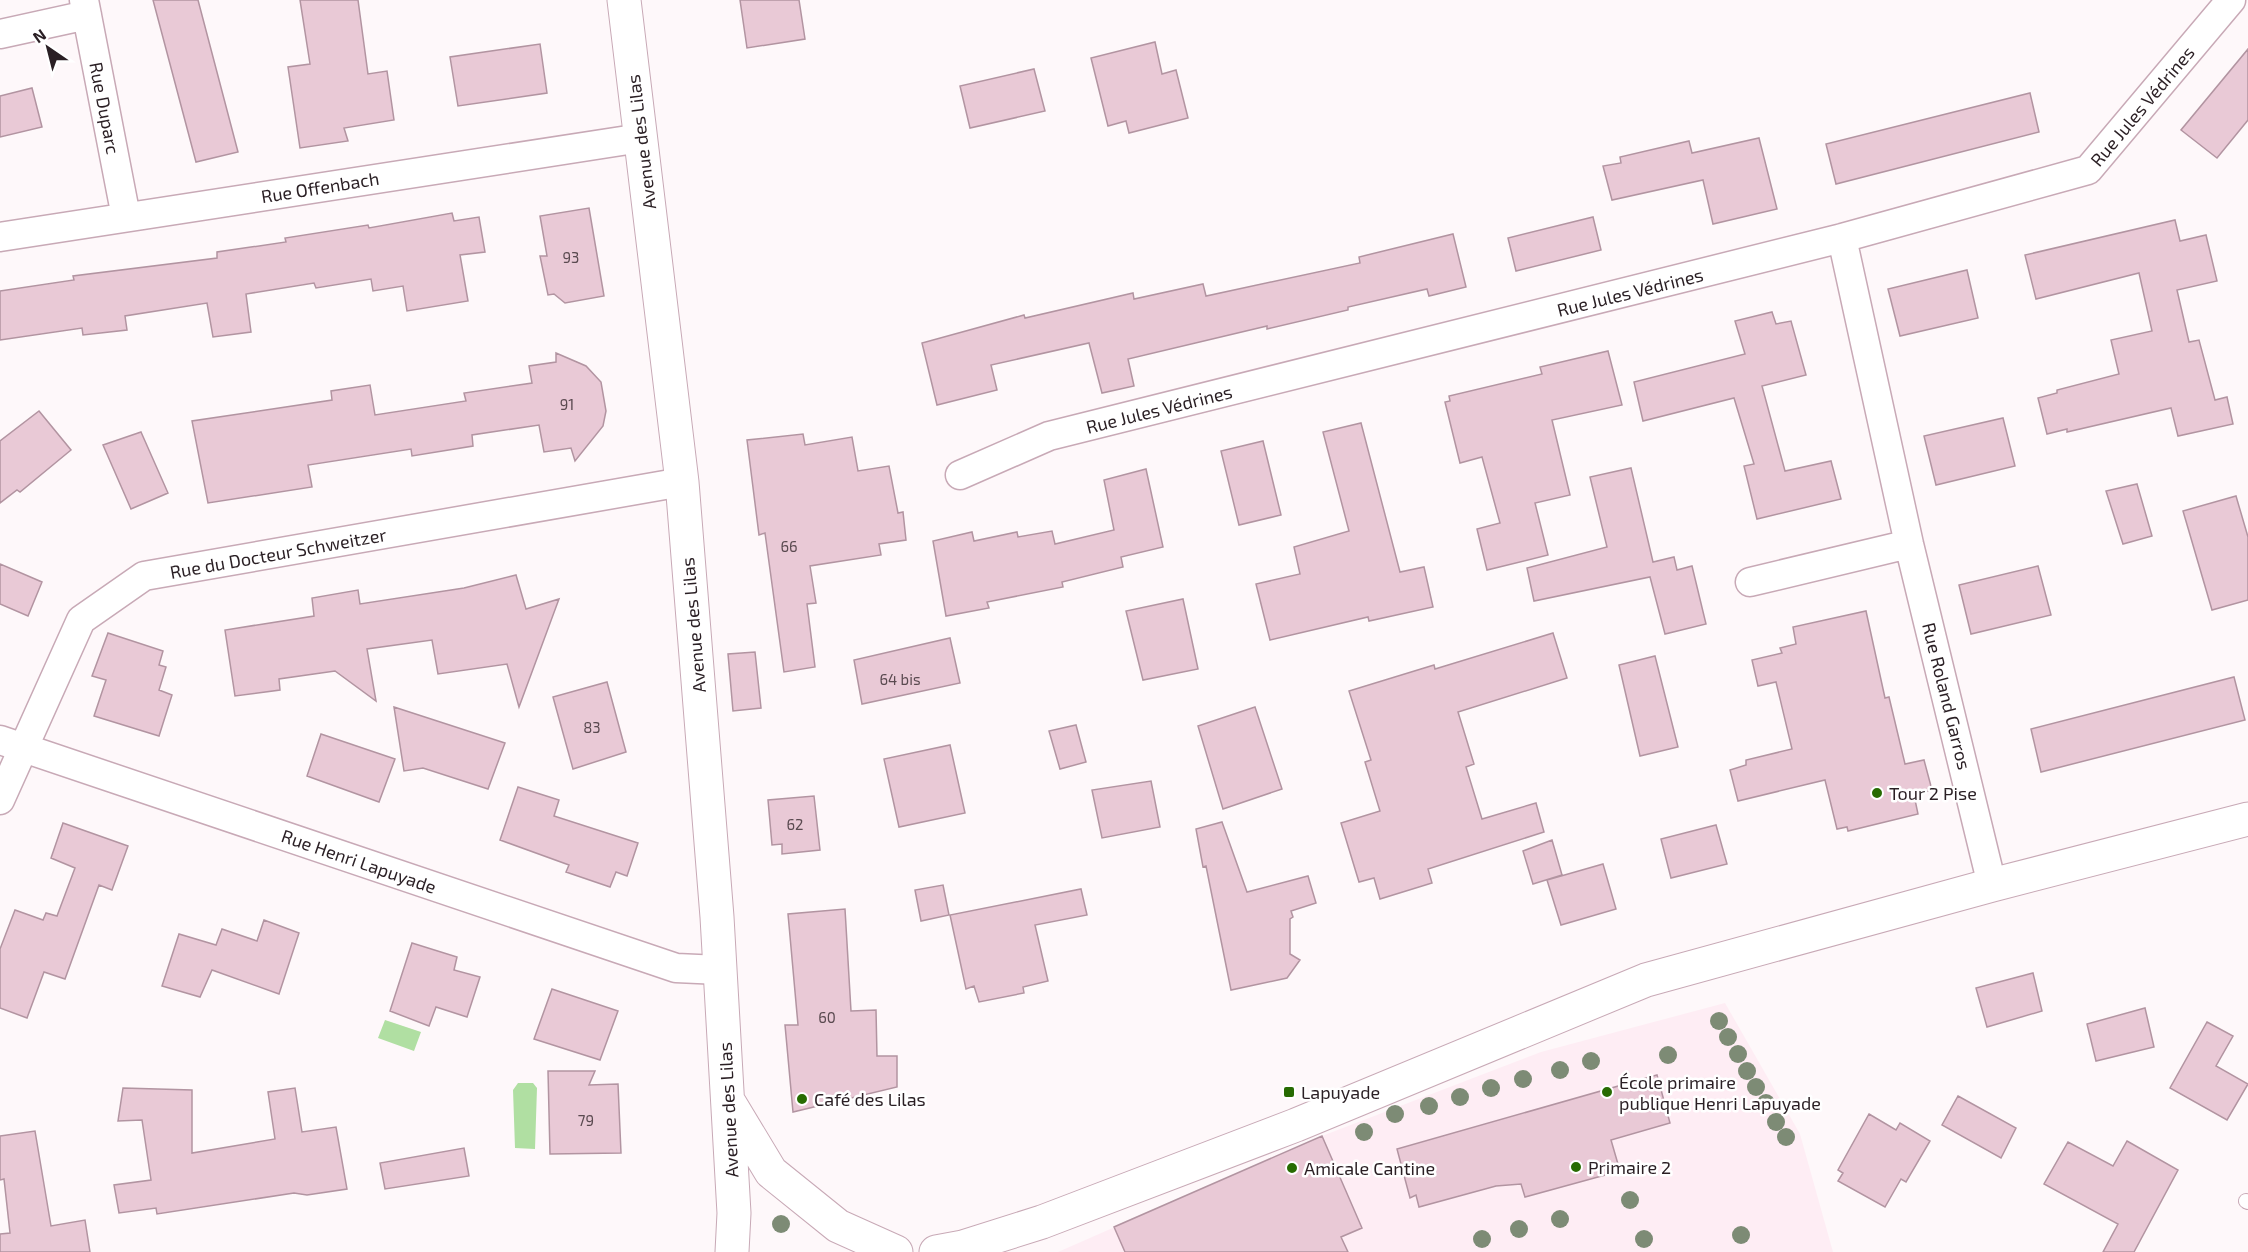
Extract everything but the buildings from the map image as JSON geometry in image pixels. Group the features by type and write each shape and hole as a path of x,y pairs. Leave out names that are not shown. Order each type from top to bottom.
{"main road":[{"name":"Avenue des Lilas","path":"624,0 682,482 720,970 734,1214 732,1252"},
{"path":"936,1252 963,1247 1042,1222 1296,1125 1646,980 1992,885 2248,819"},
{"path":"728,1101 771,1172 838,1226 896,1252"}],"street":[{"name":"Rue Jules Védrines","path":"960,475 1049,436 1842,238 2088,170 2231,0"},
{"path":"0,34 86,7"},
{"name":"Rue Duparc","path":"86,7 126,217"},
{"name":"Rue Offenbach","path":"0,237 641,138"},
{"name":"Rue Roland Garros","path":"1842,238 1909,544 1992,885"},
{"name":"Rue du Docteur Schweitzer","path":"0,800 11,744 81,620 144,576 682,482"},
{"path":"1750,582 1909,544"},
{"name":"Rue Henri Lapuyade","path":"11,744 676,968 720,970"}],"shaded area":[{"name":"École primaire publique Henri Lapuyade","path":"1725,1003 1800,1134 1833,1252 1058,1252 1322,1136 1541,1052"},
{"path":"385,1020 421,1032 414,1051 378,1038"},
{"path":"518,1083 533,1083 537,1088 535,1149 515,1148 513,1090"}],"place":[{"name":"Tour 2 Pise","path":"1877,793"},
{"name":"Lapuyade","path":"1289,1092"},
{"name":"École primaire publique Henri Lapuyade","path":"1607,1092"},
{"name":"Café des Lilas","path":"802,1099"},
{"name":"Primaire 2","path":"1576,1167"},
{"name":"Amicale Cantine","path":"1292,1168"}]}
